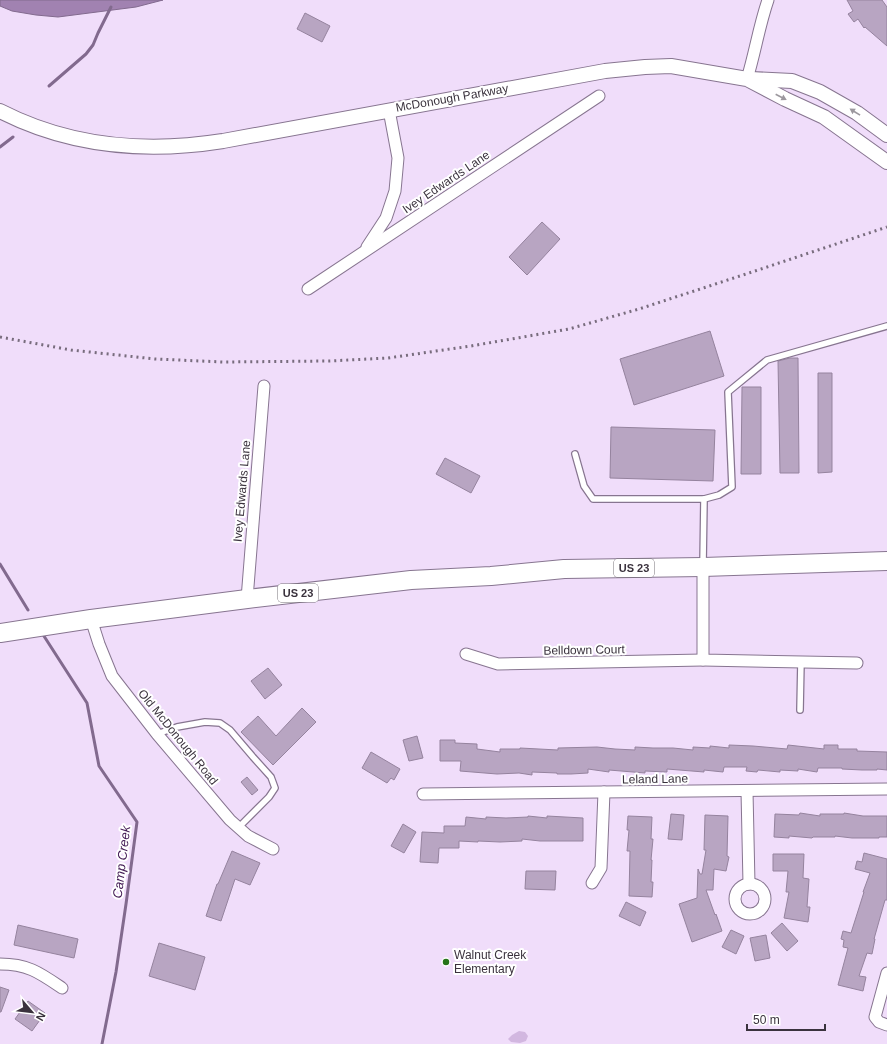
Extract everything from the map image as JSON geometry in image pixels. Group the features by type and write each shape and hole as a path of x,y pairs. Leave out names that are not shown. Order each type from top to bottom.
{"main road":[{"name":"US 23","path":"0,633 33,629 91,618 247,598 411,580 491,576 564,569 703,567 887,561"}],"street":[{"path":"768,0 763,14 754,56 747,79 792,81 820,92 857,113 887,135"},
{"name":"McDonough Parkway","path":"0,112 32,126 77,138 110,144 155,147 201,144 605,71 671,66 747,79 784,99 824,117 885,161"},
{"name":"Ivey Edwards Lane","path":"308,289 599,96"},
{"path":"365,252 386,218 395,191 398,158 389,110"},
{"name":"Ivey Edwards Lane","path":"247,598 264,386"},
{"path":"703,567 703,660"},
{"name":"Old McDonough Road","path":"91,618 99,644 112,676 157,734 238,828 248,836 273,849"},
{"name":"Belldown Court","path":"466,654 498,664 703,660 857,663"},
{"name":"Leland Lane","path":"423,794 887,789"},
{"path":"747,791 749,884"},
{"path":"592,883 601,868 604,792"},
{"path":"0,964 17,965 31,969 62,988"},
{"path":"887,973 875,1017 879,1022 887,1024"}],"lane":[{"path":"575,454 584,486 593,499 704,499 719,495 732,487 728,392 767,360 887,326"},
{"path":"703,567 704,499"},
{"path":"800,710 801,662"},
{"path":"157,734 177,727 205,722 220,723 230,730 271,778 275,788 269,797 238,828"}],"shaded area":[{"path":"0,0 163,0 136,7 58,17 12,11 0,6"},
{"path":"519,1031 525,1032 528,1036 526,1041 520,1043 511,1042 508,1039 512,1035"}],"building":[{"path":"847,0 882,0 887,7 887,46 865,27 864,28 858,19 854,22 848,14 853,11"},
{"path":"305,13 330,26 322,42 297,29"},
{"path":"542,222 560,239 527,275 509,257"},
{"path":"710,331 724,376 634,405 620,359"},
{"path":"798,358 799,473 780,473 778,361"},
{"path":"818,373 832,373 832,472 818,473"},
{"path":"742,387 761,387 761,474 741,474"},
{"path":"611,427 715,430 713,481 610,478"},
{"path":"445,458 480,476 471,493 436,474"},
{"path":"268,668 282,685 265,699 251,681"},
{"path":"302,708 316,722 273,765 241,732 258,716 276,736"},
{"path":"417,736 423,758 409,761 403,740"},
{"path":"440,740 455,740 455,743 477,744 477,749 500,752 500,749 520,748 558,750 558,748 597,747 635,750 635,747 693,750 693,747 710,748 710,746 729,748 729,745 787,749 788,745 824,749 824,745 838,745 838,749 887,752 887,770 818,768 817,772 798,769 798,771 780,770 780,772 758,770 757,772 746,771 747,767 724,767 723,772 667,769 667,772 645,771 645,773 609,770 609,772 588,769 588,773 571,774 532,772 532,775 519,773 497,774 460,771 461,761 440,761"},
{"path":"371,752 400,769 394,780 391,778 387,783 362,768"},
{"path":"247,777 258,790 252,795 241,782"},
{"path":"800,813 820,816 820,814 844,813 863,816 887,816 887,837 774,837 775,814 799,815"},
{"path":"671,814 684,815 682,840 668,839"},
{"path":"705,815 728,816 727,856 729,857 726,871 714,869 713,890 706,890 722,931 692,942 679,904 697,898 698,869 700,874 702,874 706,850 704,850"},
{"path":"528,816 547,818 547,816 583,818 583,841 540,841 522,839 522,841 500,842 459,841 459,848 439,848 438,863 420,862 422,832 444,833 444,826 465,826 466,817 486,819 486,817 506,818"},
{"path":"628,816 652,817 652,897 629,896 630,851 627,851 629,830 627,830"},
{"path":"403,824 416,832 404,853 391,846"},
{"path":"232,851 260,863 250,885 235,879 221,921 206,916 217,884"},
{"path":"864,853 887,859 887,900 885,900 874,939 872,954 867,953 859,976 866,977 863,991 838,985 848,948 843,947 844,940 841,939 843,931 851,933 870,873 855,869 857,861 862,862"},
{"path":"773,854 804,854 803,878 809,879 807,907 810,907 808,922 784,918 789,892 786,892 788,871 773,871"},
{"path":"526,871 556,871 555,890 525,889"},
{"path":"626,902 646,912 640,926 619,916"},
{"path":"782,923 798,941 787,951 771,933"},
{"path":"18,925 78,939 74,958 14,945"},
{"path":"731,930 744,936 736,954 722,947"},
{"path":"766,935 770,958 755,961 750,938"},
{"path":"159,943 205,957 195,990 149,976"},
{"path":"0,987 9,990 1,1012 0,1012"},
{"path":"28,1001 45,1013 32,1031 15,1019"}],"waterway":[{"path":"49,86 86,54 93,45 111,7"},
{"path":"0,147 13,137"},
{"name":"Camp Creek","path":"0,564 28,610"},
{"name":"Camp Creek","path":"42,633 87,703 99,766 137,822 116,972 102,1044"}],"railway":[{"path":"0,337 71,350 155,359 223,362 329,361 388,358 471,346 569,329 639,309 887,227"}],"place":[{"name":"Walnut Creek Elementary","path":"446,962"}]}
